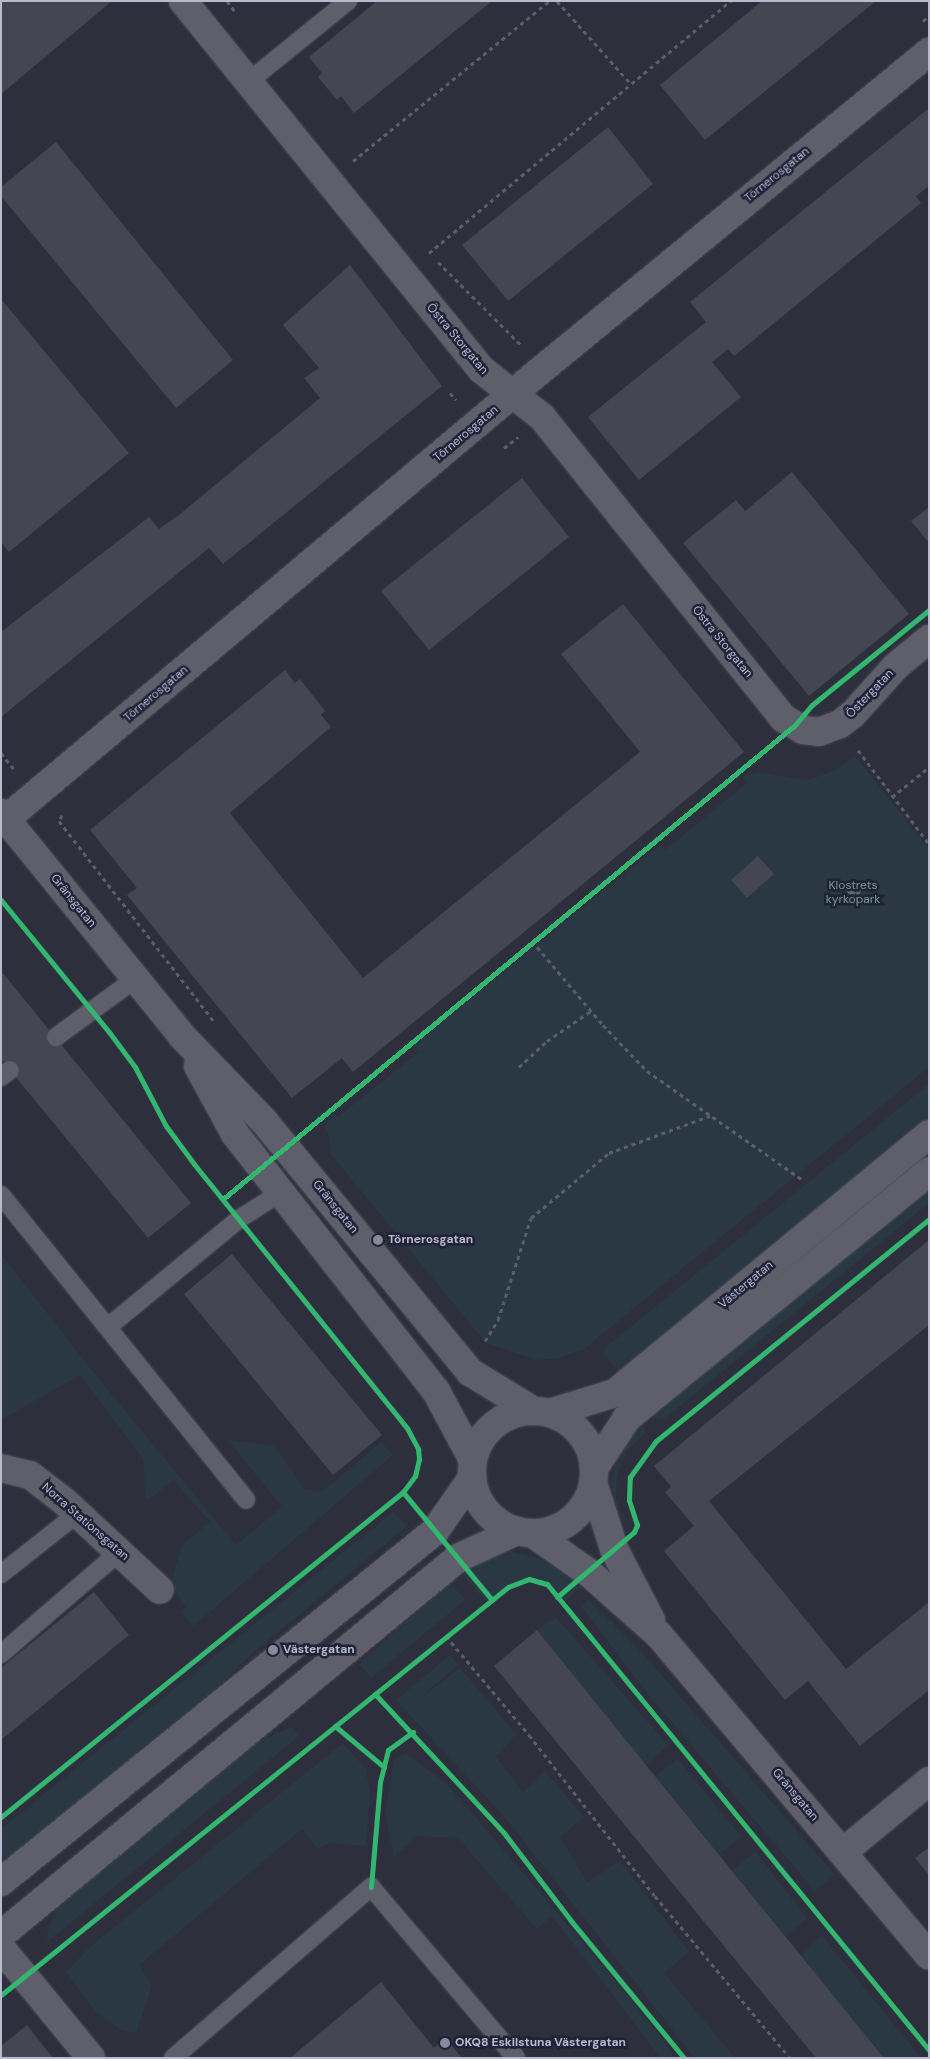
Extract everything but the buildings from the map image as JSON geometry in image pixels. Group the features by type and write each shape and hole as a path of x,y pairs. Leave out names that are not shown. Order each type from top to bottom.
{"street":[{"name":"Östra Storgatan","path":"183,1 482,370 511,396 542,417 783,718 803,730"},
{"name":"Törnerosgatan","path":"3,816 58,776 511,396 929,52"},
{"name":"Östergatan","path":"803,730 819,732 840,724 853,714 896,666 929,639"},
{"name":"Gränsgatan","path":"3,816 182,1036 269,1127 470,1372 542,1412"},
{"name":"Gränsgatan","path":"182,1036 235,1134 436,1391 473,1469"},
{"name":"Västergatan","path":"542,1412 615,1393 929,1134"},
{"path":"1,1935 458,1558 525,1532 550,1531 576,1515 590,1495 594,1476 627,1418 929,1172"},
{"path":"1,1882 434,1531 473,1469 479,1443 500,1420 522,1412 542,1412 571,1424 581,1433 588,1445 594,1476"},
{"name":"Norra Stationsgatan","path":"1,1468 30,1475 77,1514 160,1590"},
{"path":"473,1469 486,1511 500,1524 525,1532"},
{"name":"Gränsgatan","path":"594,1476 614,1549 659,1635"},
{"name":"Gränsgatan","path":"525,1532 588,1572 659,1635 929,1956"},
{"path":"843,1852 929,1781"},
{"path":"1,1948 91,2058"}],"lane":[{"path":"248,82 348,1"},
{"path":"56,1037 135,979"},
{"path":"108,1327 240,1219 280,1193"},
{"path":"1,1195 246,1500"},
{"path":"1,1574 77,1514"},
{"path":"1,1654 119,1552"},
{"path":"180,2056 371,1887 516,2058"}],"path":[{"path":"227,1 239,16"},
{"path":"353,161 549,1"},
{"path":"557,1 631,84"},
{"path":"429,253 730,1"},
{"path":"914,27 929,16"},
{"path":"347,153 359,168"},
{"path":"422,245 520,346 527,340"},
{"path":"840,724 892,798 929,844"},
{"path":"1,753 16,770 46,762 58,776 70,797 59,821 217,1025"},
{"path":"892,798 929,767"},
{"path":"524,948 539,935"},
{"path":"532,941 591,1011 647,1071 712,1115 801,1180"},
{"path":"519,1067 547,1041 591,1011"},
{"path":"481,1350 498,1320 531,1218 609,1153 712,1115"},
{"path":"439,1642 454,1630"},
{"path":"446,1636 790,2058"}],"green space":[{"name":"Klostrets kyrkopark","path":"855,756 929,849 929,1067 584,1349 559,1358 537,1360 486,1343 330,1153 330,1140 325,1125 333,1112 338,1117 419,1052 413,1046 660,845 665,850 747,783 744,776 758,772 802,780 811,779 836,770"},
{"path":"929,1084 929,1120 619,1372 604,1354 606,1347"},
{"path":"929,1179 929,1203 664,1419 657,1419 649,1409"},
{"path":"1,1254 89,1367 236,1545 282,1507 228,1440 275,1446 304,1489 323,1491 381,1442 393,1455 193,1626 181,1612 186,1607 171,1584 182,1545 210,1522 174,1480 146,1501 143,1459 80,1375 1,1420"},
{"path":"640,1419 646,1432 627,1451 617,1476 616,1498 625,1533 620,1540 610,1497 612,1476 618,1454"},
{"path":"393,1512 407,1526 250,1655 205,1701 1,1866 1,1829"},
{"path":"506,1550 544,1560 567,1573 581,1587 563,1603 542,1584 521,1581 488,1604 460,1572"},
{"path":"450,1582 465,1600 371,1678 359,1664"},
{"path":"589,1600 644,1655 835,1875 815,1891 647,1693 581,1606"},
{"path":"556,1617 668,1745 646,1765 537,1630"},
{"path":"450,1655 458,1665 417,1700 460,1668 516,1734 496,1757 523,1792 545,1771 584,1817 560,1837 587,1882 620,1861 689,1952 664,1973 735,2058 695,2058 502,1814 396,1700"},
{"path":"292,1727 299,1736 47,1942 48,1929 57,1906 234,1757 263,1739"},
{"path":"343,1743 366,1769 370,1794 366,1846 329,1843 318,1849 302,1829 139,1965 152,1986 136,2033 122,2030 96,2012 66,1972 90,1947"},
{"path":"405,1753 447,1784 624,1991 677,2058 661,2058 552,1916 537,1929 458,1838 417,1836 394,1857 385,1813 394,1760"},
{"path":"678,1759 741,1837 719,1854 655,1776"},
{"path":"756,1852 807,1918 786,1937 732,1870"},
{"path":"822,1935 921,2058 884,2058 801,1956"}],"cycle path":[{"path":"223,1199 795,725 812,705 929,610"},
{"path":"1,900 109,1032 135,1067 166,1126 194,1164 407,1428 418,1449 419,1459 415,1476 403,1492 1,1817"},
{"path":"557,1597 634,1532 637,1525 629,1500 630,1477 656,1441 929,1219"},
{"path":"403,1492 492,1600"},
{"path":"1,1995 508,1587 529,1579 547,1584 929,2050"},
{"path":"375,1694 504,1833 572,1922 684,2058"},
{"path":"335,1726 384,1767"},
{"path":"371,1887 380,1782 388,1750 413,1732"}],"place":[{"name":"Törnerosgatan","path":"378,1240"},
{"name":"Västergatan","path":"273,1650"},
{"name":"OKQ8 Eskilstuna Västergatan","path":"445,2043"}]}
